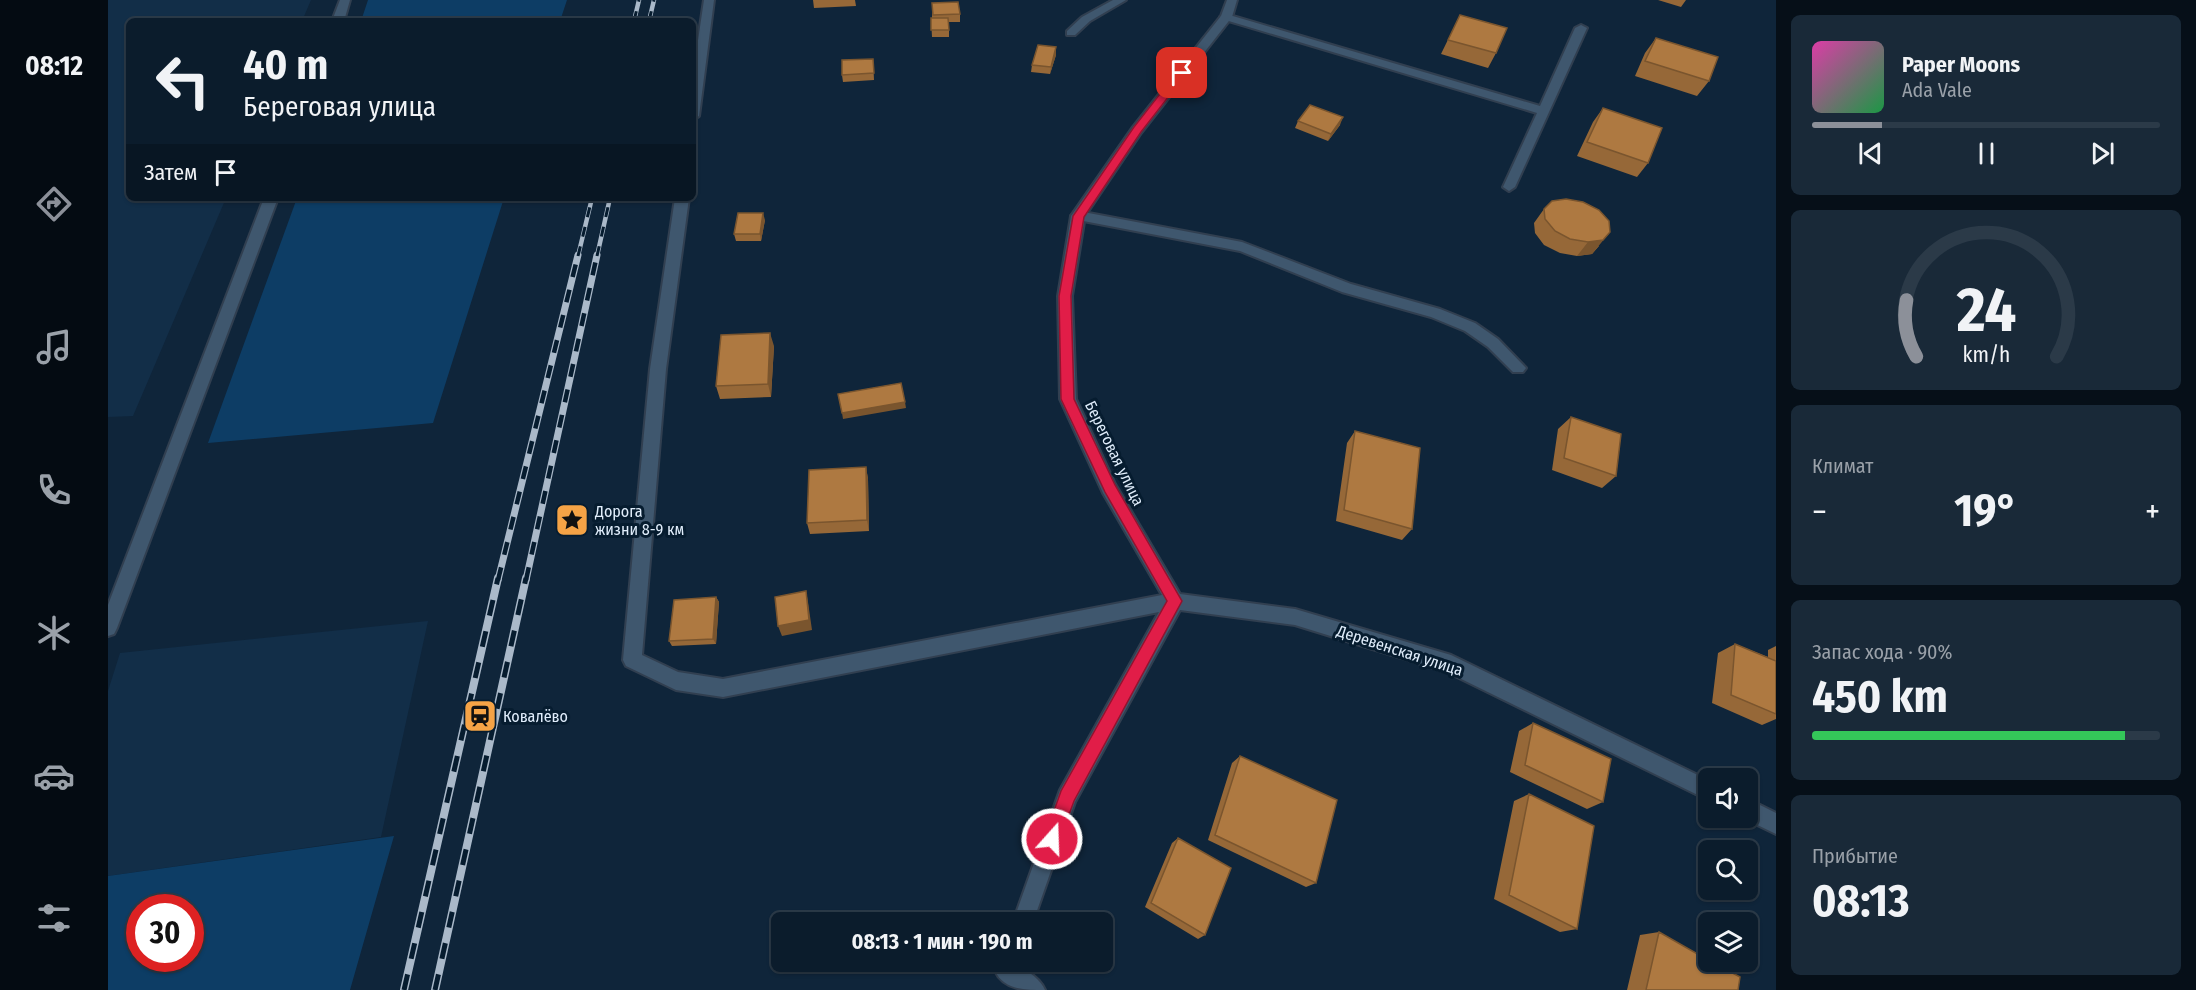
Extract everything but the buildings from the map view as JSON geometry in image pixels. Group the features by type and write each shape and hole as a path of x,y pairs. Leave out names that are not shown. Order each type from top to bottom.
{"street":[{"path":"339,18 345,0"},
{"path":"696,94 709,0"},
{"path":"1071,33 1086,20 1120,0"},
{"name":"Береговая улица","path":"1175,601 1109,488 1068,399 1065,296 1078,216 1137,130 1226,17 1232,0"},
{"path":"1226,17 1544,111"},
{"path":"1509,187 1581,28"},
{"path":"108,628 270,201"},
{"name":"Деревенская улица","path":"682,201 658,369 632,660 676,681 723,688 1175,601 1295,618 1451,664 1698,785"},
{"path":"1078,216 1242,247 1347,288 1435,313 1470,327 1493,343 1518,368"},
{"path":"1027,912 1067,797 1175,601"},
{"path":"1758,815 1776,824"},
{"path":"1007,974 1034,990"}],"shaded area":[{"path":"108,0 311,0 303,18 126,18 126,201 225,201 133,416 108,417"},
{"path":"368,0 567,0 561,18 362,18"},
{"path":"296,201 503,201 433,423 208,443"},
{"path":"428,621 381,837 108,876 108,691 120,653"},
{"path":"394,836 350,990 108,990 108,876"}],"railway":[{"path":"635,18 639,0"},
{"path":"650,18 654,0"},
{"path":"578,256 591,201"},
{"path":"597,256 609,201"},
{"path":"498,580 578,255"},
{"path":"526,580 597,255"},
{"path":"404,990 498,578"},
{"path":"435,990 526,578"}],"place":[{"name":"Дорога жизни 8-9 км","path":"572,520"},
{"name":"Ковалёво","path":"480,716"}],"route":[{"path":"1052,839 1067,797 1175,601 1109,488 1068,399 1065,296 1078,216 1137,130 1182,73"}]}
